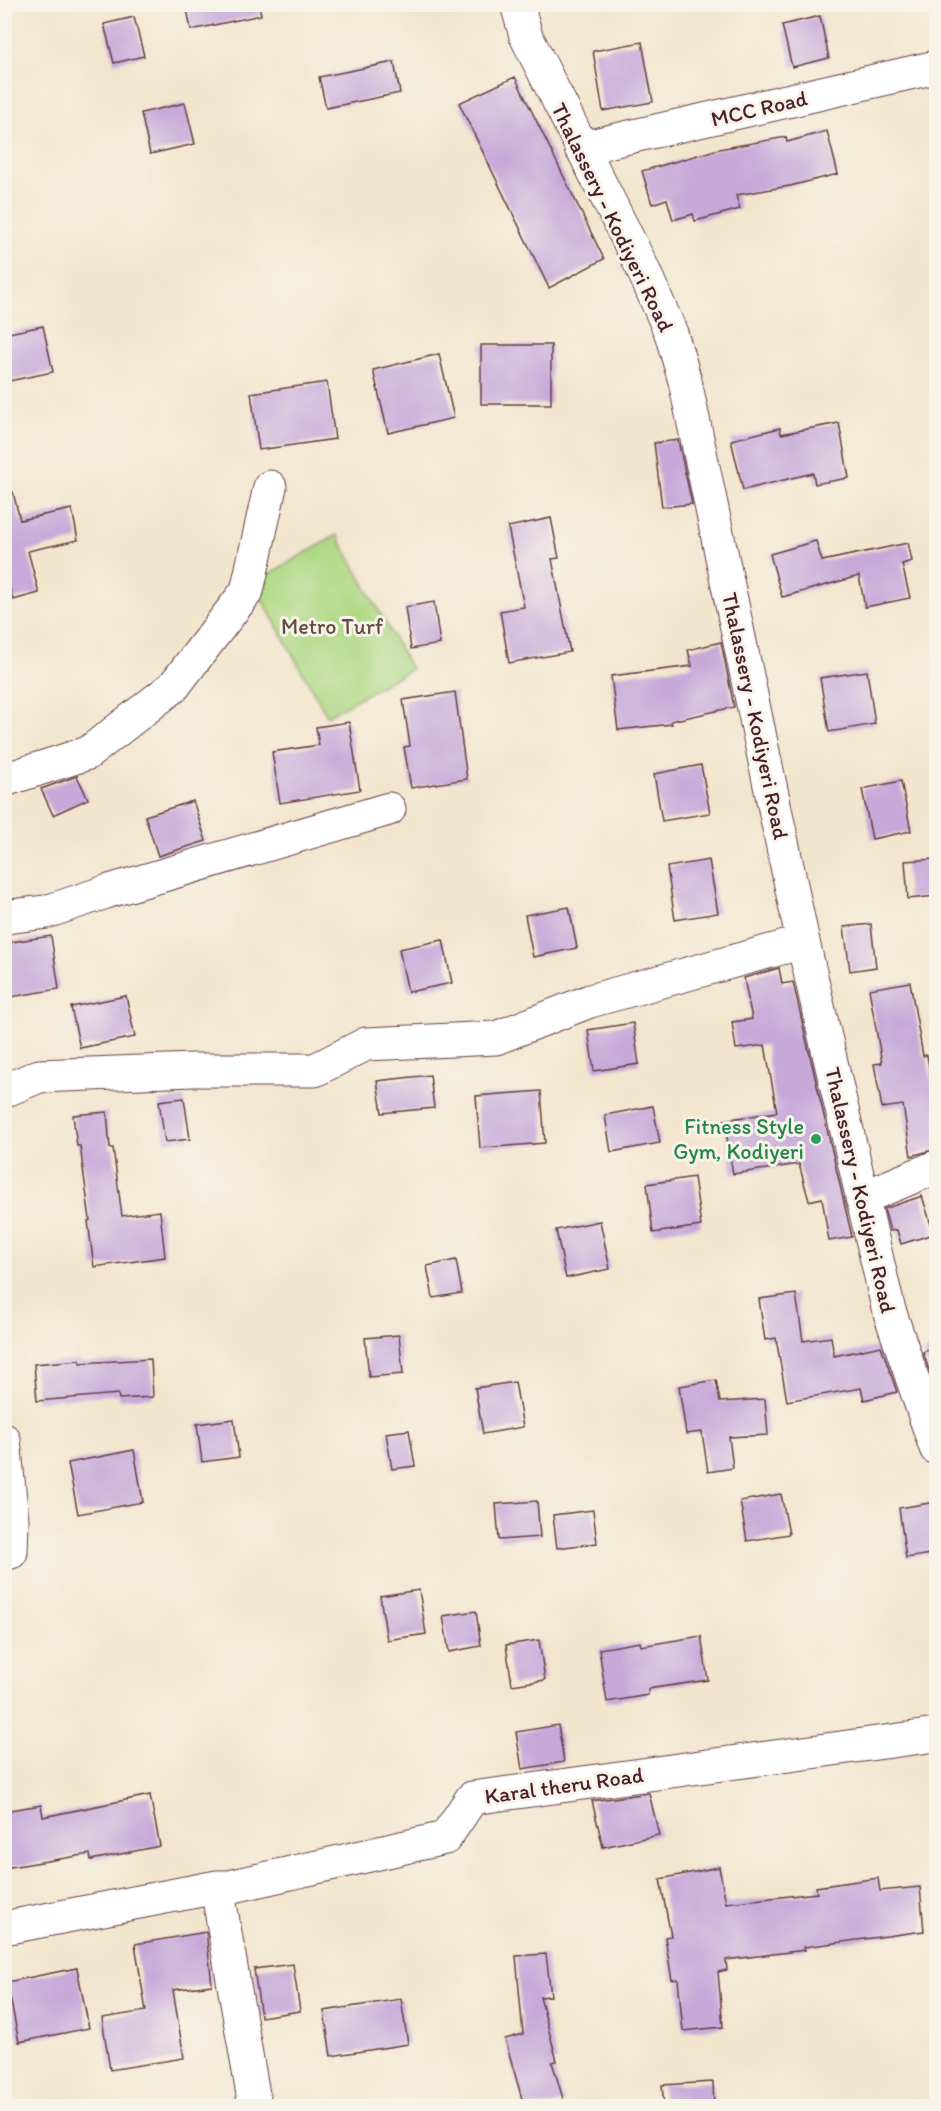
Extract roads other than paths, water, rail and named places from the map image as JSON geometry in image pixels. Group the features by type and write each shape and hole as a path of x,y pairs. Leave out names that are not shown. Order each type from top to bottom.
{"street":[{"name":"Thalassery - Kodiyeri Road","path":"517,4 526,36 645,275 671,333 685,381 803,942 862,1198 888,1307 936,1449"},
{"name":"MCC Road","path":"581,148 936,67"},
{"path":"4,780 88,753 173,687 246,591 270,488"},
{"path":"4,917 46,912 141,881 389,808"},
{"path":"4,1091 39,1076 194,1070 315,1070 366,1044 496,1038 590,1001 803,942"},
{"path":"862,1198 936,1167"},
{"path":"4,1440 12,1520 11,1552 4,1554"},
{"name":"Karal theru Road","path":"4,1928 217,1887 229,1887 445,1838 472,1798 936,1735"},
{"path":"217,1887 255,2106"}],"place":[{"name":"Fitness Style Gym, Kodiyeri","path":"816,1139"}],"park label":[{"name":"Metro Turf","path":"332,626"}]}
